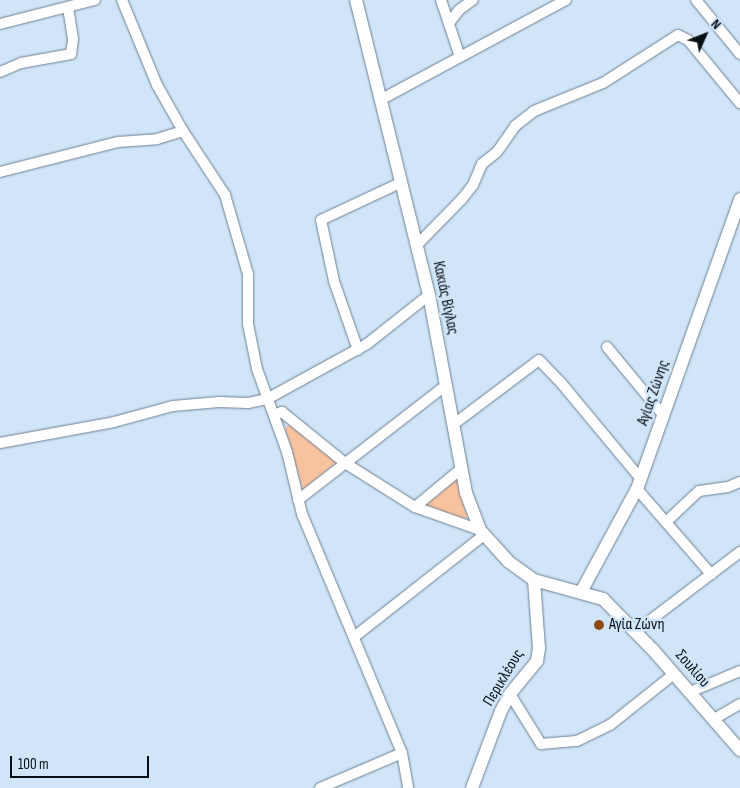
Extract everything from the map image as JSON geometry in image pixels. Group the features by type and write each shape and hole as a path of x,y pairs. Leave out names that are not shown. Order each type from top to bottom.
{"street":[{"path":"0,24 95,0"},
{"path":"122,0 157,85 183,131 218,181 232,216 248,274 248,324 253,354 278,414 298,500 307,528 402,753 408,788"},
{"name":"Κακιάς Βίγλας","path":"356,0 382,99 429,296 470,504 482,532 509,562 534,580"},
{"path":"441,0 460,57"},
{"path":"449,23 459,10 473,0"},
{"path":"382,99 566,0"},
{"path":"696,0 740,54"},
{"path":"0,72 34,60 71,54 74,48 68,7"},
{"path":"416,246 462,199 473,185 482,164 497,152 515,126 534,110 603,83 678,35 688,40 740,102"},
{"path":"0,172 118,142 157,139 183,131"},
{"path":"358,350 334,281 321,220 402,182"},
{"name":"Αγίας Ζώνης","path":"581,592 639,484 740,199"},
{"path":"0,444 114,422 173,406 219,402 248,403 272,398 358,350 429,296"},
{"path":"607,347 663,414"},
{"path":"454,424 538,360 562,384 666,522 711,574"},
{"path":"298,500 446,385"},
{"path":"278,414 346,463 415,507 482,532"},
{"path":"415,507 462,468"},
{"path":"666,522 699,491 728,487 740,482"},
{"path":"354,637 482,532"},
{"path":"636,631 740,552"},
{"name":"Σουλίου","path":"534,580 603,599 636,631 740,750"},
{"name":"Περικλέους","path":"472,788 501,711 510,694 537,661 539,648 534,580"},
{"path":"690,692 740,671"},
{"path":"510,694 541,744 577,740 610,724 674,674"},
{"path":"714,719 740,704"},
{"path":"320,788 402,753"}],"shaded area":[{"path":"292,424 338,461 303,490 285,427"},
{"path":"457,476 467,517 463,520 423,504"}],"place":[{"name":"Αγία Ζώνη","path":"599,625"}]}
